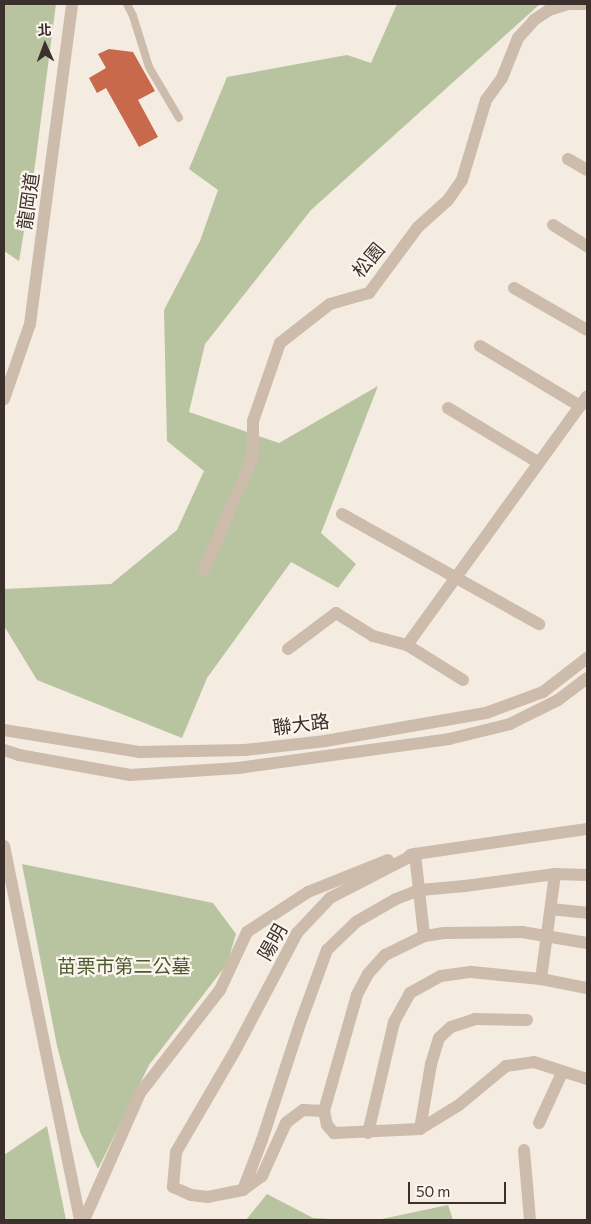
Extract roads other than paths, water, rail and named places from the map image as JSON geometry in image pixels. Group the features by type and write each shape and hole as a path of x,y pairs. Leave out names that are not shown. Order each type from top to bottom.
{"street":[{"name":"龍岡道","path":"4,399 30,324 72,4"},
{"name":"松園","path":"204,570 253,456 253,421 280,343 330,304 369,293 418,227 448,200 462,180 486,100 502,78 518,38 534,20 549,10 570,4 587,4"},
{"path":"568,159 587,170"},
{"path":"552,225 587,246"},
{"path":"514,288 587,330"},
{"path":"407,645 583,401 480,346"},
{"path":"448,408 539,463"},
{"path":"342,514 456,576 538,624"},
{"path":"288,649 336,613 373,636 407,645 464,680"},
{"name":"聯大路","path":"4,730 140,752 245,750 325,741 486,713 543,692 587,658"},
{"name":"聯大路","path":"4,750 19,756 130,774 238,768 449,738 510,724 558,700 587,678"},
{"path":"325,741 328,755"},
{"name":"陽明","path":"324,1111 303,1110 286,1123 262,1176 243,1190 208,1197 191,1195 173,1187 176,1152 237,1047 297,934 330,898 415,854 587,830"},
{"path":"5,853 82,1220"},
{"path":"82,1220 140,1093 220,990 246,932 308,892 396,857 415,854 424,936"},
{"path":"541,979 555,874"},
{"path":"243,1190 327,950 356,922 396,900 420,890 555,874 587,875"},
{"path":"551,909 587,913"},
{"path":"587,943 522,932 444,933 424,936 385,955 368,974 357,994 324,1111 327,1125 334,1133 368,1133 420,1129 459,1105 506,1066 534,1062 562,1073 587,1079"},
{"path":"368,1133 394,1022 410,993 441,976 471,972 541,979 587,988"},
{"path":"420,1129 431,1064 438,1038 451,1027 474,1019 527,1020"},
{"path":"538,1123 562,1073"},
{"path":"524,1150 530,1220"}],"lane":[{"path":"127,4 133,16 149,67 179,118"}],"park label":[{"name":"苗栗市第二公墓","path":"124,966"}]}
